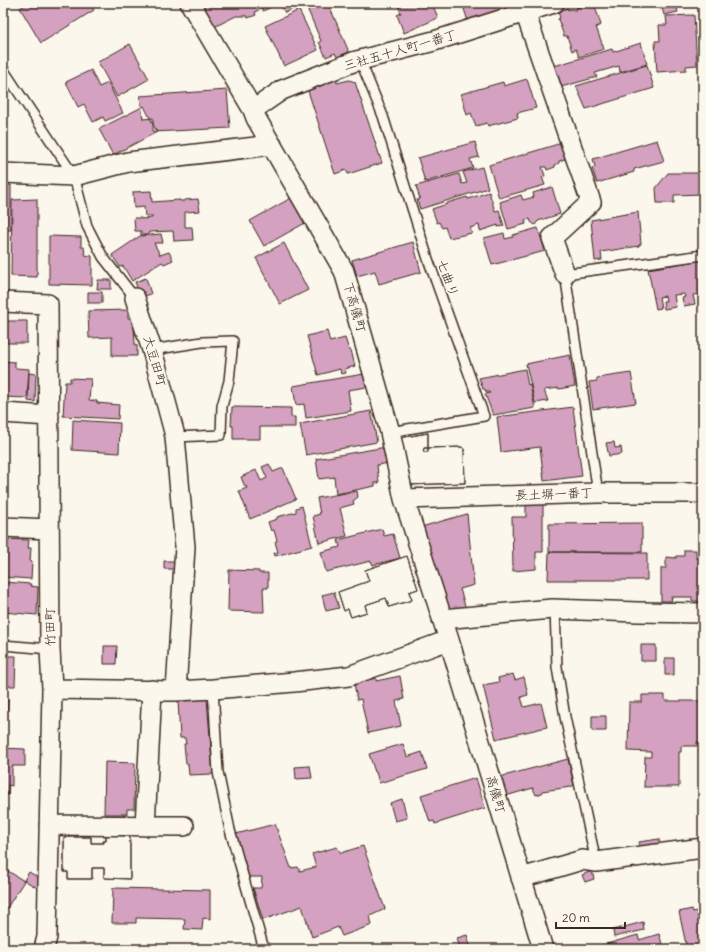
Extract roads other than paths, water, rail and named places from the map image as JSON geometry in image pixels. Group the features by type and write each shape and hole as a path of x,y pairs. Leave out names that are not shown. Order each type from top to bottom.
{"street":[{"name":"下高儀町","path":"190,3 253,110 256,118 344,271 390,432 404,500 449,640"},
{"name":"三社五十人町一番丁","path":"253,110 282,90 360,60 434,41 554,3"},
{"path":"525,12 591,202 552,238 565,274"},
{"path":"3,173 74,176 128,162 272,145"},
{"name":"大豆田町","path":"135,298 152,350 175,438 185,547 176,691"},
{"name":"竹田町","path":"3,302 48,304 50,649 52,689 47,937 44,949"},
{"path":"3,413 48,416"},
{"name":"長土塀一番丁","path":"404,500 598,493 703,493"},
{"path":"3,527 49,529"},
{"path":"442,619 556,609 703,613"},
{"path":"52,689 176,691 294,682 349,676 449,640"},
{"name":"高儀町","path":"449,640 543,949"},
{"path":"145,826 152,690"},
{"path":"50,825 184,826"},
{"path":"521,878 582,860 596,862 703,848"}],"lane":[{"name":"七曲り","path":"360,60 383,116 428,259 484,416 390,432"},
{"name":"大豆田町","path":"3,69 74,176 87,226 103,257 135,298"},
{"path":"598,493 565,274 703,255"},
{"path":"152,350 202,342 233,341 229,381 222,406 221,435 175,438"},
{"path":"556,609 557,668 565,717 596,862"},
{"path":"3,645 50,649"},
{"path":"213,689 218,772 228,823 264,949"}]}
